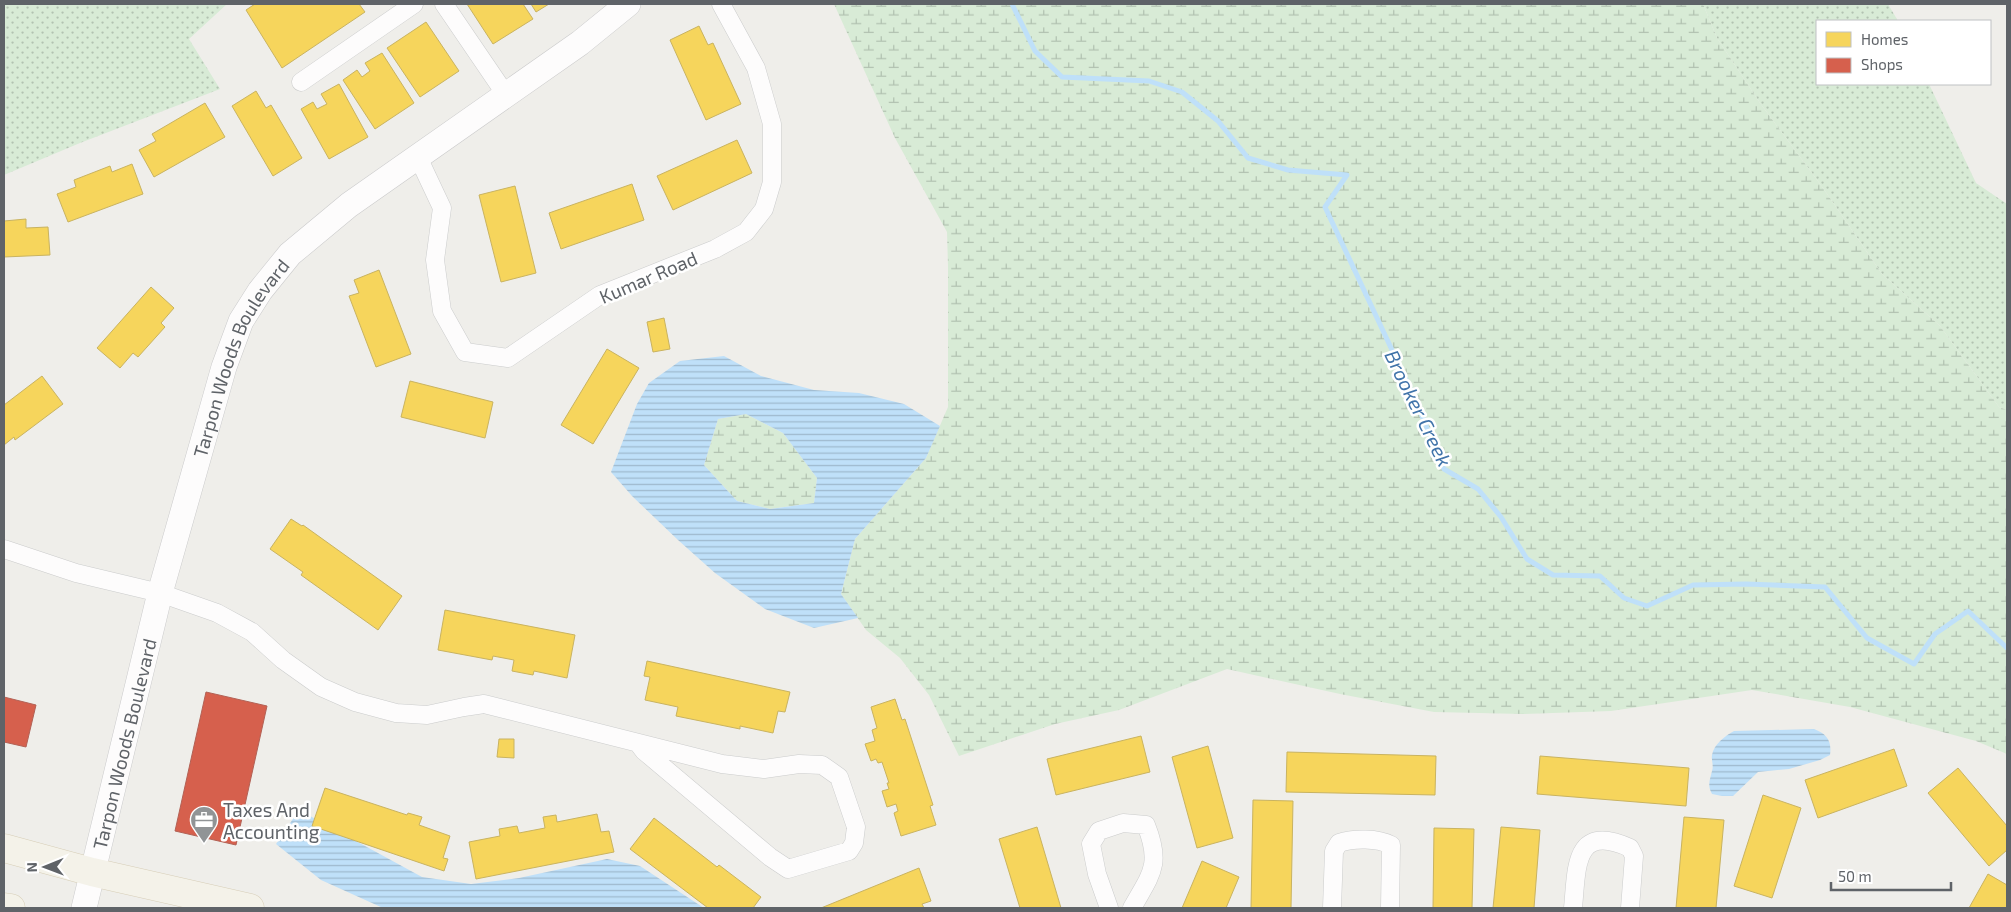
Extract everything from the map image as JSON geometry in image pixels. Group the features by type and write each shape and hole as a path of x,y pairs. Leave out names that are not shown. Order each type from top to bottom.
{"main road":[{"path":"4,848 92,872 250,908"},
{"path":"4,906 11,908"}],"street":[{"path":"301,82 414,4"},
{"path":"444,4 506,95"},
{"name":"Tarpon Woods Boulevard","path":"84,908 160,593 224,367 241,321 260,290 290,254 349,205 580,43 628,4"},
{"name":"Kumar Road","path":"418,157 442,208 435,260 442,311 465,352 508,358 600,294 715,249 746,232 764,209 772,182 772,124 756,68 721,4"},
{"path":"4,549 76,573 160,593 217,613 252,632 283,660 321,687 355,702 396,713 427,715 484,704 638,742 722,764 764,769 799,764 822,766 839,777 856,827 854,843 849,850 788,869 770,857 644,751 638,742"},
{"path":"1109,908 1097,874 1091,844 1099,831 1123,823 1146,825 1152,842 1154,868 1132,908"},
{"path":"1332,908 1334,851 1338,843 1345,841 1379,841 1391,845 1390,908"},
{"path":"1573,908 1578,860 1586,847 1596,842 1620,844 1630,848 1634,856 1630,908"}],"green space":[{"path":"4,4 227,4 189,39 220,89 80,143 4,175"},
{"path":"834,4 1703,4 1717,38 1760,103 1823,188 1882,274 1940,326 1999,407 2007,410 2007,754 1976,741 1850,707 1752,690 1611,711 1523,714 1434,712 1227,669 1119,710 1055,724 959,756 929,695 900,658 866,630 841,594 855,539 926,458 948,407 948,266 947,232 895,138"},
{"path":"1703,4 1888,4 1897,20 1816,20 1816,85 1929,85 1976,183 2007,204 2007,410 1999,407 1940,326 1882,274 1823,188 1760,103 1717,38"},
{"path":"746,414 783,433 817,478 814,503 770,509 737,501 704,465 718,419"}],"water":[{"path":"724,356 761,376 814,390 859,393 904,404 940,426 926,458 855,539 841,594 858,618 814,628 765,609 715,573 632,496 611,472 637,404 649,383 680,361","holes":["746,414 783,433 817,478 814,503 770,509 737,501 704,465 718,419"]},
{"path":"1814,729 1828,739 1830,755 1820,760 1789,769 1758,772 1733,796 1712,794 1710,791 1713,751 1720,741 1734,731"},
{"path":"299,810 422,877 471,884 519,878 607,859 640,866 704,908 383,908 321,880 276,844"}],"building: Homes":[{"path":"255,4 359,4 365,12 282,68 246,10"},
{"path":"467,4 523,4 533,19 493,44"},
{"path":"531,4 549,4 536,12"},
{"path":"426,22 459,71 420,97 387,48"},
{"path":"699,26 708,45 713,43 741,104 706,120 670,40"},
{"path":"382,53 414,103 375,129 343,80 357,70 362,77 370,71 365,63"},
{"path":"339,84 368,137 329,159 301,109 313,102 317,109 327,104 321,94"},
{"path":"256,91 266,108 271,105 302,158 273,176 232,106"},
{"path":"205,103 225,137 154,177 139,150 156,141 152,134"},
{"path":"737,140 752,173 673,210 657,176"},
{"path":"132,164 143,194 68,222 57,194 76,187 74,180 110,166 112,172"},
{"path":"632,184 644,220 561,249 549,213"},
{"path":"515,186 536,273 501,282 479,195"},
{"path":"26,219 26,228 48,227 50,255 4,257 4,221"},
{"path":"379,270 411,354 376,367 349,296 359,293 354,280"},
{"path":"151,287 174,308 161,323 165,327 138,357 133,353 120,368 97,348"},
{"path":"664,318 670,349 653,352 647,322"},
{"path":"607,349 639,368 593,444 561,425"},
{"path":"42,376 63,404 15,440 14,437 4,445 4,405"},
{"path":"410,381 493,402 485,438 401,417"},
{"path":"291,519 303,525 402,596 378,630 301,575 303,572 270,549"},
{"path":"445,610 575,635 567,678 534,671 533,675 512,671 514,660 493,656 492,660 438,650"},
{"path":"647,661 790,692 785,712 778,711 773,733 740,726 740,729 676,716 678,707 645,700 650,677 644,676"},
{"path":"895,699 902,720 905,719 933,805 930,806 936,825 901,836 894,813 898,811 896,804 887,807 882,791 889,789 887,783 889,783 882,762 878,763 876,759 871,761 865,744 875,741 872,730 877,728 871,707"},
{"path":"1141,736 1150,772 1056,795 1047,759"},
{"path":"499,739 514,739 514,758 497,757"},
{"path":"1208,746 1233,838 1197,848 1172,757"},
{"path":"1894,749 1907,786 1818,818 1805,780"},
{"path":"1287,752 1436,756 1435,795 1286,792"},
{"path":"1540,756 1689,768 1686,806 1537,794"},
{"path":"1958,768 2007,826 2007,850 1989,866 1928,793"},
{"path":"325,788 407,815 408,813 422,817 419,825 450,836 443,858 448,859 444,871 312,826"},
{"path":"1763,795 1801,808 1772,898 1734,886"},
{"path":"1253,800 1293,801 1291,908 1251,908"},
{"path":"597,814 601,832 609,831 614,852 476,879 469,842 500,836 499,829 517,826 519,833 545,828 543,817 556,815 557,822"},
{"path":"1684,817 1724,820 1716,908 1676,908"},
{"path":"654,818 717,867 719,865 761,897 753,908 708,908 630,849"},
{"path":"1037,827 1061,908 1020,908 999,839"},
{"path":"1501,827 1540,830 1534,908 1493,908"},
{"path":"1434,828 1474,829 1472,908 1433,908"},
{"path":"1202,861 1239,877 1226,908 1182,908"},
{"path":"919,868 931,901 922,904 924,908 821,908"},
{"path":"1988,874 2007,885 2007,908 1969,908"}],"building: Shops":[{"path":"206,692 267,706 236,845 175,831"},
{"path":"4,697 36,705 26,747 4,742"}],"waterway":[{"name":"Brooker Creek","path":"1012,4 1035,51 1062,77 1149,81 1182,92 1218,121 1248,158 1288,170 1347,175 1325,207 1415,399 1444,469 1478,489 1501,517 1527,559 1553,575 1600,576 1624,598 1647,606 1693,585 1746,584 1825,587 1867,638 1914,664 1935,634 1968,611 2007,648"}],"place":[{"name":"Taxes And Accounting","path":"204,844"}]}
